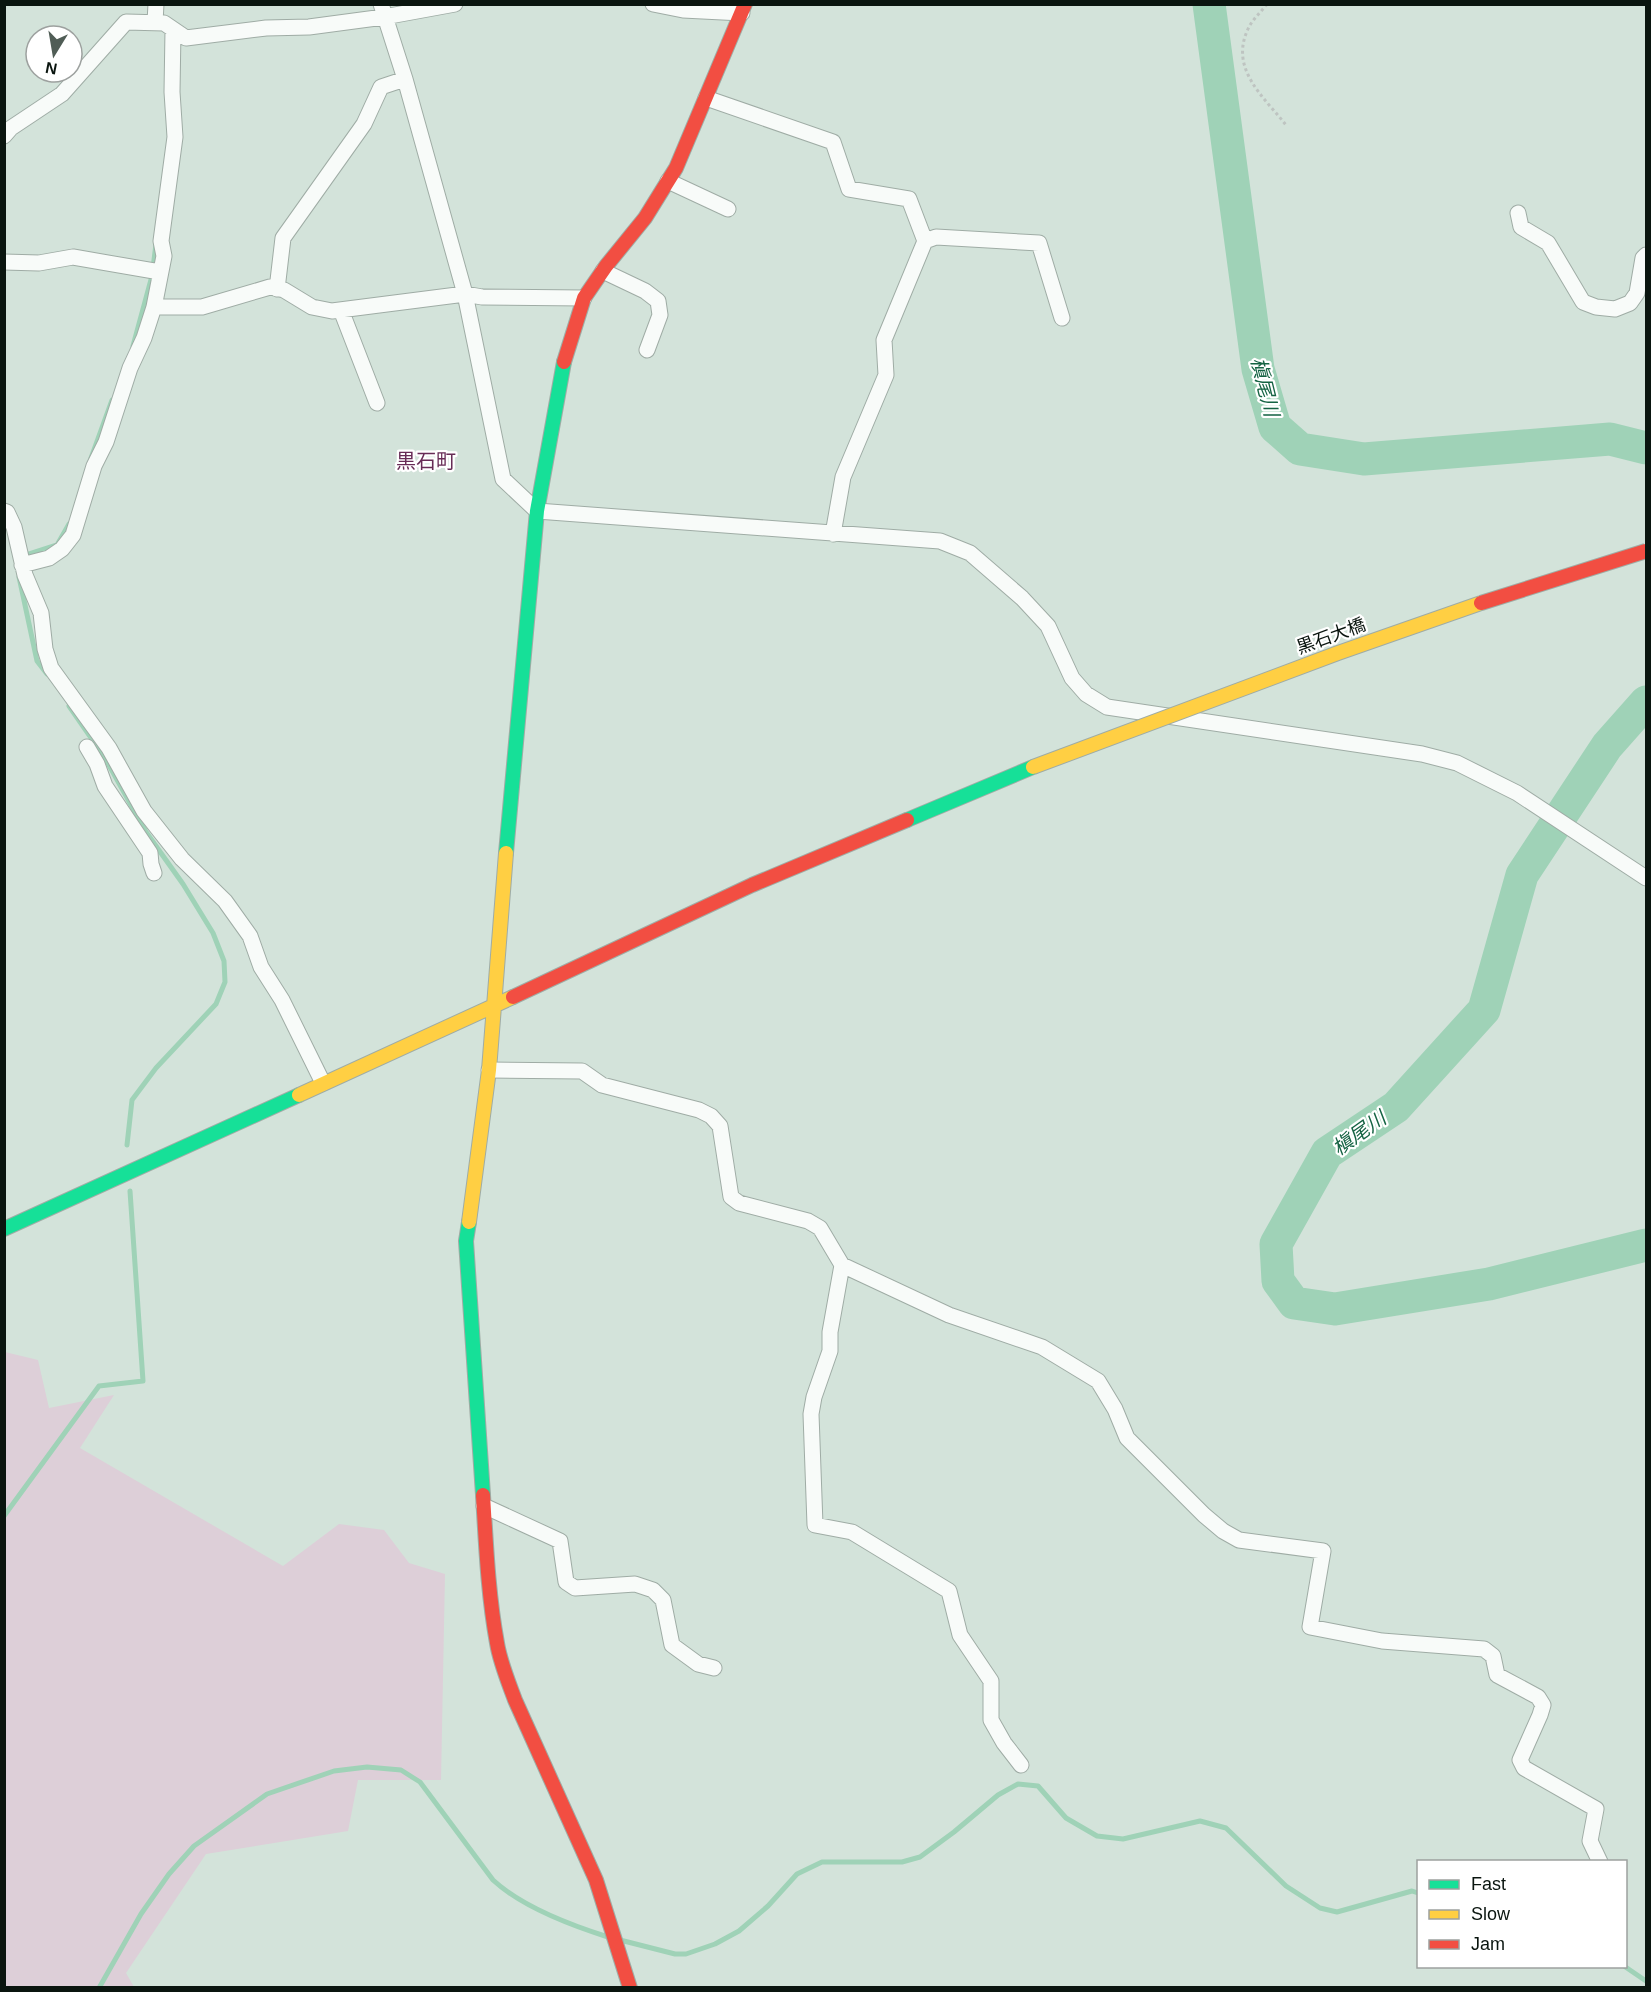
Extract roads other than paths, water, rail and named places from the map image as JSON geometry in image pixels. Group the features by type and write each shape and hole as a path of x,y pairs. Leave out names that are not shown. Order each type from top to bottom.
{"street":[{"path":"155,22 156,4"},
{"path":"4,136 11,128 62,94 126,21 164,23 186,38 266,28 309,27 382,11 455,4"},
{"path":"630,1988 596,1880 504,1670 498,1644 488,1575 466,1242 489,1070 499,927 537,511 564,363 584,298 645,218 676,168 744,9 683,10 653,4"},
{"path":"382,11 405,80 465,294 504,479 537,511 940,541 970,553 1022,598 1048,626 1072,678 1086,694 1107,707 1422,754 1457,763 1517,793 1647,878"},
{"path":"22,565 49,558 62,549 73,535 94,466 106,442 130,368 144,338 154,307 164,256 161,241 175,137 172,92 173,30"},
{"path":"277,289 283,238 364,124 381,87 405,80"},
{"path":"706,98 833,142 849,189 909,199 925,241 884,339 886,375 843,477 833,534"},
{"path":"668,181 728,209"},
{"path":"1518,213 1521,227 1548,243 1583,302 1596,307 1615,309 1630,303 1637,293 1643,258 1647,255"},
{"path":"925,241 936,237 1039,243 1062,318"},
{"path":"4,262 39,263 73,257 160,273"},
{"path":"603,271 645,291 658,301 660,315 646,350"},
{"path":"154,307 202,307 270,287 284,290 312,307 332,311 465,294 482,297 584,298"},
{"path":"341,310 377,403"},
{"path":"4,511 7,512 14,527 24,575 41,612 45,649 51,668 109,748 144,810 182,859 225,901 250,936 261,967 282,1000 323,1083"},
{"name":"黒石大橋","path":"4,1228 493,1007 752,885 1033,767 1421,622 1550,579 1647,551"},
{"path":"87,747 105,786 150,853 154,873"},
{"path":"100,774 118,764"},
{"path":"489,1070 582,1071 602,1084 699,1110 711,1116 720,1126 731,1197 739,1203 808,1221 820,1228 842,1265 950,1315 1042,1347 1098,1381 1115,1409 1127,1438 1222,1531 1239,1540 1323,1551 1310,1627 1382,1641 1484,1648 1493,1656 1497,1675 1538,1697 1543,1705 1520,1760 1524,1768 1596,1809 1590,1840 1599,1860"},
{"path":"842,1265 830,1332 830,1351 814,1397 811,1414 815,1525 852,1532 949,1591 960,1635 991,1681 991,1720 1021,1766"},
{"path":"484,1506 560,1541 566,1582 575,1588 635,1584 652,1590 663,1600 672,1645 698,1664 714,1668"}],"waterway":[{"name":"槇尾川","path":"1209,4 1258,369 1275,427 1300,449 1364,459 1610,439 1646,448"},
{"path":"133,346 152,276 156,244"},
{"path":"91,458 112,400"},
{"path":"23,556 57,545 69,524"},
{"path":"19,577 37,661 47,674"},
{"name":"槇尾川","path":"1646,702 1607,746 1522,875 1484,1010 1396,1107 1327,1153 1276,1244 1278,1281 1294,1303 1335,1309 1489,1284 1646,1245"},
{"path":"69,706 105,758 146,832 183,884 213,933 224,961 225,982 216,1004 156,1068 132,1100 127,1145"},
{"path":"4,1516 99,1386 143,1381 130,1191"},
{"path":"99,1988 141,1914 169,1874 194,1846 267,1794 334,1771 367,1767 401,1770 420,1782 493,1880 505,1890 547,1914 608,1937"},
{"path":"620,1940 675,1954 686,1954 715,1944 739,1931 768,1906 797,1874 822,1862 902,1862 920,1857 998,1795 1018,1784 1038,1786 1066,1818 1097,1836 1123,1839 1200,1821 1226,1828 1286,1886 1320,1908 1337,1912 1412,1891 1417,1893"},
{"path":"1627,1968 1646,1981"}],"district":[{"name":"黒石町","path":"426,461"}]}
